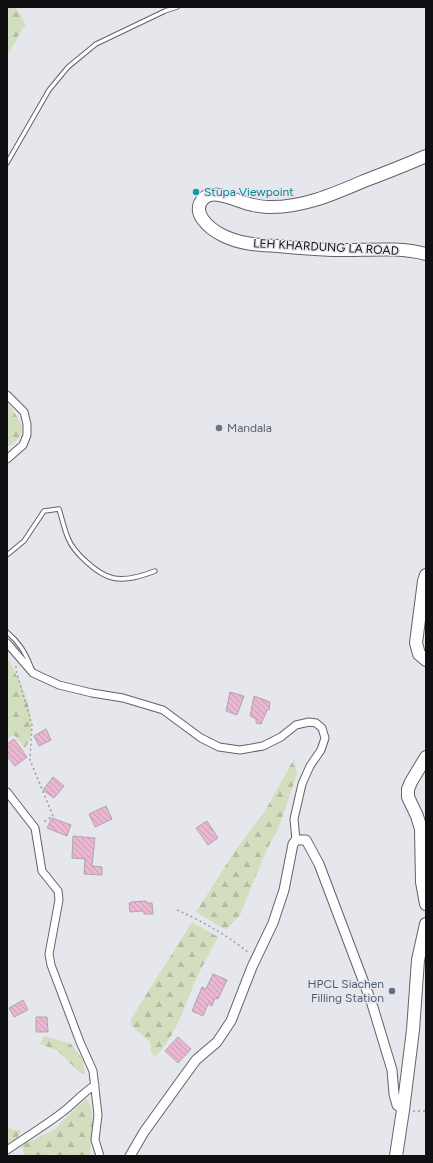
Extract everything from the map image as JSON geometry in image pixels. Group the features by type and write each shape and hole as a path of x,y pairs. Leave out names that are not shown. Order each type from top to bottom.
{"main road":[{"name":"LEH KHARDUNG LA ROAD","path":"426,156 329,196 291,206 268,207 253,205 221,195 212,194 205,197 200,204 200,213 204,222 214,231 231,239 251,244 333,250 386,249 426,254"},
{"path":"426,575 416,643 419,654 426,660"},
{"path":"426,757 411,782 408,789 408,796 421,829 422,882 426,904"},
{"path":"396,1156 412,1030 418,960 426,924"}],"street":[{"path":"7,395 24,412 27,424 27,435 23,445 7,459"},
{"path":"7,643 33,673 59,685 92,693 123,698 163,710 201,738 218,747 240,750 263,746 281,737 296,725 309,722 316,723 322,728 325,738 321,750 310,766 302,784 294,819 296,840"},
{"path":"7,792 35,828 42,871 58,891 59,900 49,954 51,965 80,1042 93,1071 98,1115 95,1140 100,1156"},
{"path":"130,1156 144,1132 196,1060 217,1042 230,1021 273,923 284,890 292,844 296,840 306,840 319,864 372,1004 392,1070 394,1094 397,1105 403,1110"},
{"path":"7,1150 64,1110 95,1085"}],"lane":[{"path":"7,163 49,90 68,68 96,44 165,11 177,7"},
{"path":"7,554 24,541 44,511 59,509 68,539 82,559 94,569 112,578 134,578 155,572"},
{"path":"7,632 25,652 33,673"}],"path":[{"path":"17,655 16,670 32,725 30,760 53,816 35,828"},
{"path":"177,910 191,916 234,940 256,959"},
{"path":"403,1110 426,1111"}],"green space":[{"path":"7,7 15,7 21,15 25,25 7,56"},
{"path":"7,403 18,418 22,428 22,433 15,442 7,447"},
{"path":"7,657 23,689 30,714 30,738 25,748 14,735 7,739"},
{"path":"294,759 297,774 279,827 267,849 240,915 226,930 196,912 237,848 265,811"},
{"path":"192,922 218,937 198,976 169,1040 156,1056 151,1053 150,1042 131,1025 131,1019"},
{"path":"44,1036 71,1044 83,1060 85,1074 78,1071 58,1051 40,1044"},
{"path":"86,1098 90,1106 93,1120 90,1141 91,1156 58,1156 52,1154 48,1156 24,1156 22,1145 54,1130"},
{"path":"7,1128 21,1131 17,1138 7,1144"}],"building":[{"path":"230,692 244,696 237,715 226,711"},
{"path":"254,696 270,702 269,710 267,710 261,724 256,723 256,719 250,716"},
{"path":"46,729 51,740 39,746 34,736"},
{"path":"14,739 27,757 15,766 7,756 7,744"},
{"path":"53,777 64,786 54,798 43,790"},
{"path":"106,806 112,819 95,827 89,814"},
{"path":"52,818 71,825 67,836 47,828"},
{"path":"207,821 218,838 208,845 196,828"},
{"path":"73,836 95,838 92,866 102,867 102,875 84,874 85,859 72,858"},
{"path":"146,901 147,903 152,903 153,914 144,914 144,911 130,912 129,903"},
{"path":"213,974 227,980 218,999 215,998 212,1006 208,1004 203,1016 192,1011 202,987 206,989"},
{"path":"23,1000 28,1010 14,1017 9,1008"},
{"path":"36,1017 47,1017 48,1032 36,1032"},
{"path":"178,1037 191,1049 178,1063 165,1051"}],"place":[{"name":"Stupa Viewpoint","path":"196,192"},
{"name":"Mandala","path":"219,428"},
{"name":"HPCL Siachen Filling Station","path":"392,991"}]}
